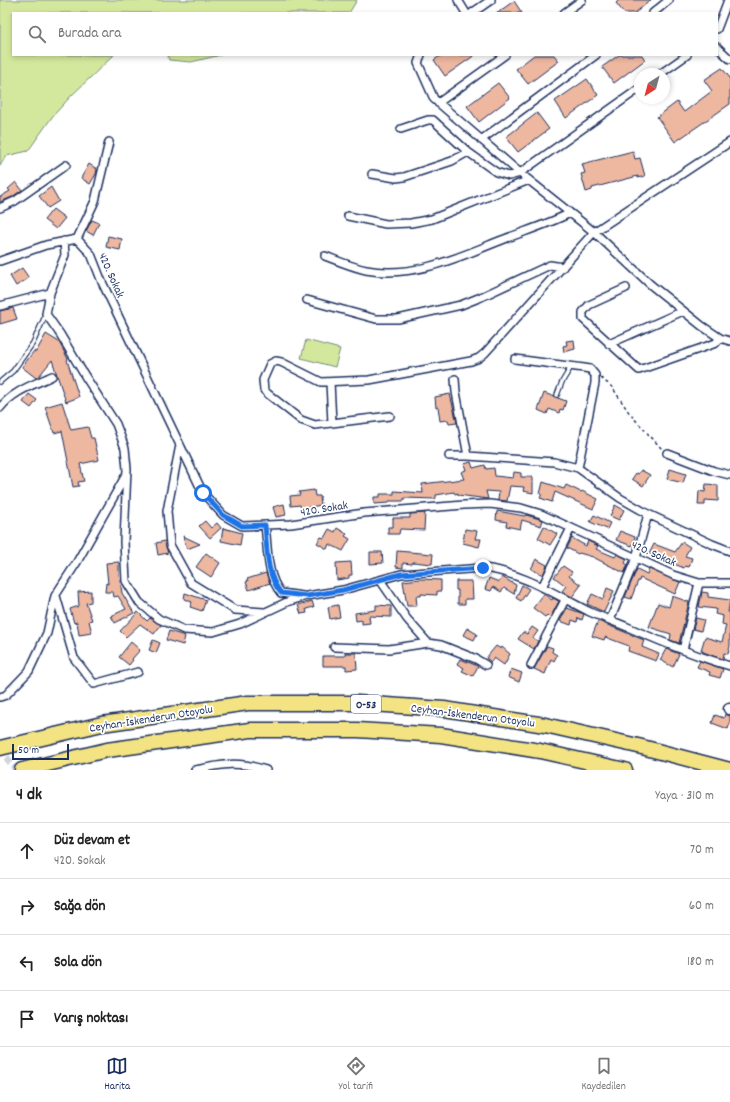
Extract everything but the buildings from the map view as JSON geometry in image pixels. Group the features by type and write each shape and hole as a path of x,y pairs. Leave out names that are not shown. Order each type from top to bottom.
{"highway":[{"name":"Ceyhan-İskenderun Otoyolu","path":"0,748 102,724 248,703 358,703 444,709 545,725 638,746 730,770"},
{"name":"Ceyhan-İskenderun Otoyolu","path":"22,770 107,750 250,730 358,730 441,735 540,751 625,770"}],"street":[{"path":"458,0 465,12"},
{"path":"473,12 491,0"},
{"path":"565,12 582,0"},
{"path":"654,12 669,0"},
{"path":"718,26 728,0"},
{"path":"718,49 730,59"},
{"path":"421,56 418,62 434,99 438,103 520,173 594,232 628,265 683,311 720,338 730,341"},
{"path":"438,103 504,56"},
{"path":"482,140 595,56"},
{"path":"669,68 686,56"},
{"path":"401,129 425,121 433,120 468,152 499,174 509,176 520,173 634,92"},
{"path":"0,261 46,244 77,239 95,201 109,142"},
{"path":"390,416 315,426 300,420 268,394 264,390 263,383 270,364 276,361 281,362 314,379 322,382 330,382 369,380 471,361 479,358 594,232 730,142"},
{"path":"372,174 396,178 404,177 452,161 468,152"},
{"path":"0,208 15,201 66,165"},
{"path":"348,216 386,224 432,219 529,180"},
{"path":"325,256 365,270 401,271 423,268 467,255 570,213"},
{"name":"420. Sokak","path":"77,239 91,254 102,282 203,493 223,515 242,526 291,524 364,513 490,504 521,508 541,514 673,574 699,582 730,583"},
{"path":"64,240 65,256 50,293 46,314 116,424 125,448 127,473 124,542 126,581 139,602 158,619 184,630 214,632 240,624 287,602 307,596 343,590 401,574 483,568 494,569 542,587 565,600 610,620 683,650 730,666"},
{"path":"307,300 376,319 398,319 462,305 481,298 550,264 563,267"},
{"path":"626,288 589,305 583,314 584,321 639,370 716,343 720,338"},
{"path":"0,306 50,293"},
{"path":"610,344 683,311"},
{"path":"515,359 590,369 595,375 595,383 578,468"},
{"path":"0,408 5,401 21,390 52,376"},
{"path":"455,379 468,456"},
{"path":"330,382 332,423"},
{"path":"180,445 168,511 170,545 191,582 235,610 267,612"},
{"path":"667,453 714,471 730,475"},
{"path":"449,456 554,462 578,468 620,498 648,514 730,551"},
{"path":"0,697 6,695 29,671 47,633 56,596 127,473"},
{"path":"610,620 636,558 648,514"},
{"path":"265,525 270,572 277,588 281,593 307,596"},
{"path":"542,587 571,528"},
{"path":"380,580 406,619 428,643"},
{"path":"683,650 699,582"},
{"path":"56,596 74,658 94,684 138,672"},
{"path":"531,665 565,600"},
{"path":"334,648 388,649 428,643 448,648 476,659 486,665"},
{"path":"195,770 224,764 239,764 266,770"}],"lane":[{"path":"0,382 13,371 32,343 46,314"},
{"path":"557,395 571,366"}],"path":[{"path":"595,375 602,378 612,387 630,414 657,445 667,453"}],"green space":[{"path":"0,0 357,0 350,12 12,12 12,56 113,56 71,96 52,117 28,151 6,156 0,166"},
{"path":"167,56 217,56 191,62 169,60"},
{"path":"306,340 340,349 335,367 301,358"}],"tunnel":[{"path":"0,749 16,770"}],"route":[{"path":"203,493 223,515 242,526 265,525 270,572 277,588 281,593 307,596 343,590 401,574 483,568"}]}
